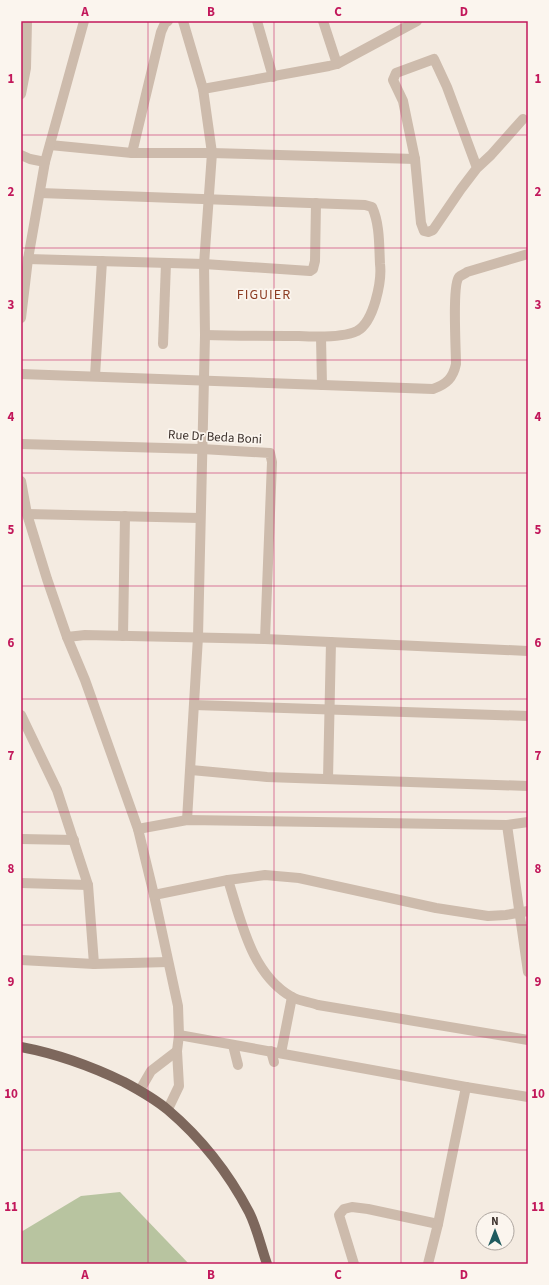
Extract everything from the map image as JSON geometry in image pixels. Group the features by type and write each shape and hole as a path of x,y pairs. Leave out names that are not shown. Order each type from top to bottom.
{"main road":[{"path":"21,1047 43,1051 71,1059 100,1070 140,1090 168,1109 195,1136 225,1171 249,1213 267,1264"}],"street":[{"path":"21,94 22,81 26,68 27,21"},
{"path":"21,318 23,282 45,162 84,21"},
{"path":"132,153 160,32 165,23 168,21"},
{"path":"184,21 203,89 212,153 204,264 205,335 198,637 187,820"},
{"path":"257,21 273,77"},
{"path":"323,21 337,64"},
{"path":"203,89 337,64 417,21"},
{"path":"477,168 447,87 434,59 396,73 393,80 403,101 415,159 421,223 424,231 428,232 433,230 460,189 477,168 491,155 523,119"},
{"path":"50,144 132,153 212,153 415,159"},
{"path":"21,155 30,159 45,162"},
{"path":"40,193 365,205 372,207 377,227 381,275 374,306 366,322 358,331 321,336 205,335"},
{"path":"28,259 166,262 310,271 313,269 315,262 316,203"},
{"path":"21,374 433,388 448,380 454,373 456,364 455,301 456,285 459,278 468,272 528,254"},
{"path":"95,376 102,261"},
{"path":"163,344 166,262"},
{"path":"321,336 322,385"},
{"name":"Rue Dr Beda Boni","path":"21,444 202,448 270,454 272,462 265,639"},
{"path":"21,481 27,514 46,579 67,637 85,680 138,829 154,895 178,1006 179,1035 177,1051 179,1086 168,1109"},
{"path":"27,514 200,518"},
{"path":"123,636 125,516"},
{"path":"67,637 85,635 265,639 528,651"},
{"path":"328,779 331,642"},
{"path":"194,705 528,716"},
{"path":"21,715 57,790 88,885 94,964"},
{"path":"191,770 267,777 528,786"},
{"path":"138,829 187,820 507,825 528,822"},
{"path":"507,825 524,911 528,972"},
{"path":"21,839 74,840"},
{"path":"154,895 228,880 265,875 299,878 436,908 488,916 506,915 524,911"},
{"path":"228,880 250,946 265,973 292,997 318,1005 528,1040"},
{"path":"21,883 88,885"},
{"path":"21,960 94,964 168,962"},
{"path":"274,1062 292,997"},
{"path":"179,1035 466,1087 528,1096"},
{"path":"233,1044 238,1065"},
{"path":"140,1090 151,1072 177,1051"},
{"path":"428,1264 438,1224 466,1087"},
{"path":"354,1264 339,1215 344,1209 352,1207 368,1209 438,1224"}],"green space":[{"path":"120,1192 189,1264 21,1264 21,1232 81,1196"}],"district":[{"name":"FIGUIER","path":"264,295"}]}
